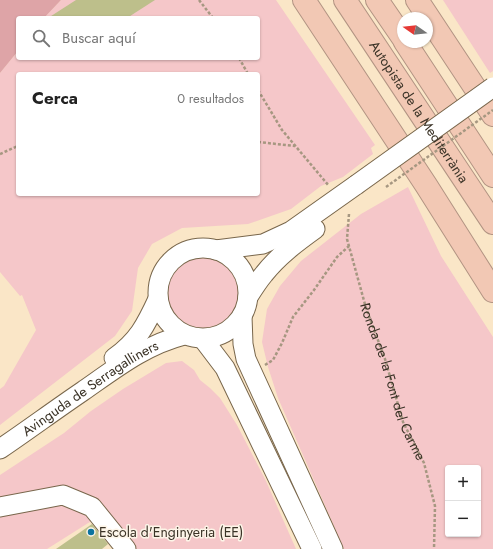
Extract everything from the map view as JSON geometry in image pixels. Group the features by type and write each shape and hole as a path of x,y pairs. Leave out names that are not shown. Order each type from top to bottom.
{"highway":[{"path":"304,0 426,185 493,291"},
{"name":"Autopista de la Mediterrània","path":"345,0 493,223"},
{"name":"Autopista de la Mediterrània","path":"377,0 397,29"},
{"path":"417,0 493,115"},
{"name":"Autopista de la Mediterrània","path":"410,48 493,176"}],"street":[{"path":"248,297 263,275 278,258 298,240 359,189 493,87"},
{"path":"216,250 263,244 291,231 359,189 493,99"},
{"path":"202,248 216,250 228,255 241,268 246,280 248,297 242,316 234,327 217,336 203,339 184,335 173,327 160,308 158,299 160,280 172,260 184,252 202,248"},
{"name":"Avinguda de Serragalliners","path":"0,439 127,348 144,328 158,299"},
{"path":"242,316 243,344 246,359 333,549"},
{"name":"Avinguda de Serragalliners","path":"0,450 132,356 156,344 184,335"},
{"path":"203,339 225,368 312,549"},
{"path":"0,507 63,495 92,507 126,549"}],"path":[{"path":"199,0 211,16"},
{"path":"240,60 247,72"},
{"path":"260,93 282,130 330,188"},
{"path":"386,188 493,110"},
{"path":"260,142 295,146"},
{"path":"0,154 16,147"},
{"name":"Ronda de la Font del Carme","path":"349,214 347,239 366,308 385,359 403,422 424,463 435,506 434,549"},
{"path":"262,367 273,360 293,317 337,257 349,246"}],"shaded area":[{"path":"0,0 61,0 46,16 16,16 16,53 0,73"},
{"path":"61,0 276,0 375,145 371,148 373,154 343,177 321,186 291,209 248,224 182,228 152,244 138,268 132,311 115,336 0,425 0,389 4,386 36,330 22,295 20,296 0,272 0,73 16,53 16,60 260,60 260,16 46,16"},
{"path":"443,0 493,0 493,71 490,73"},
{"path":"408,187 441,256 493,337 493,549 344,549 278,398 262,342 267,309 280,286 301,261 361,214"},
{"path":"203,258 216,261 228,268 235,280 238,293 235,306 228,318 216,325 203,328 190,325 178,318 171,306 168,293 171,280 178,268 190,261"},
{"path":"182,361 194,370 200,380 220,398 237,425 266,481 296,549 130,549 100,503 0,500 0,475 64,433 91,411 123,389 166,363"},
{"path":"61,502 78,506 93,520 47,549 0,549 0,509"}],"building":[{"path":"76,0 155,0 130,16 51,16"},
{"name":"Escola d'Enginyeria (EE)","path":"92,524 108,544 102,549 56,549"}],"place":[{"name":"Escola d'Enginyeria (EE)","path":"91,532"}]}
